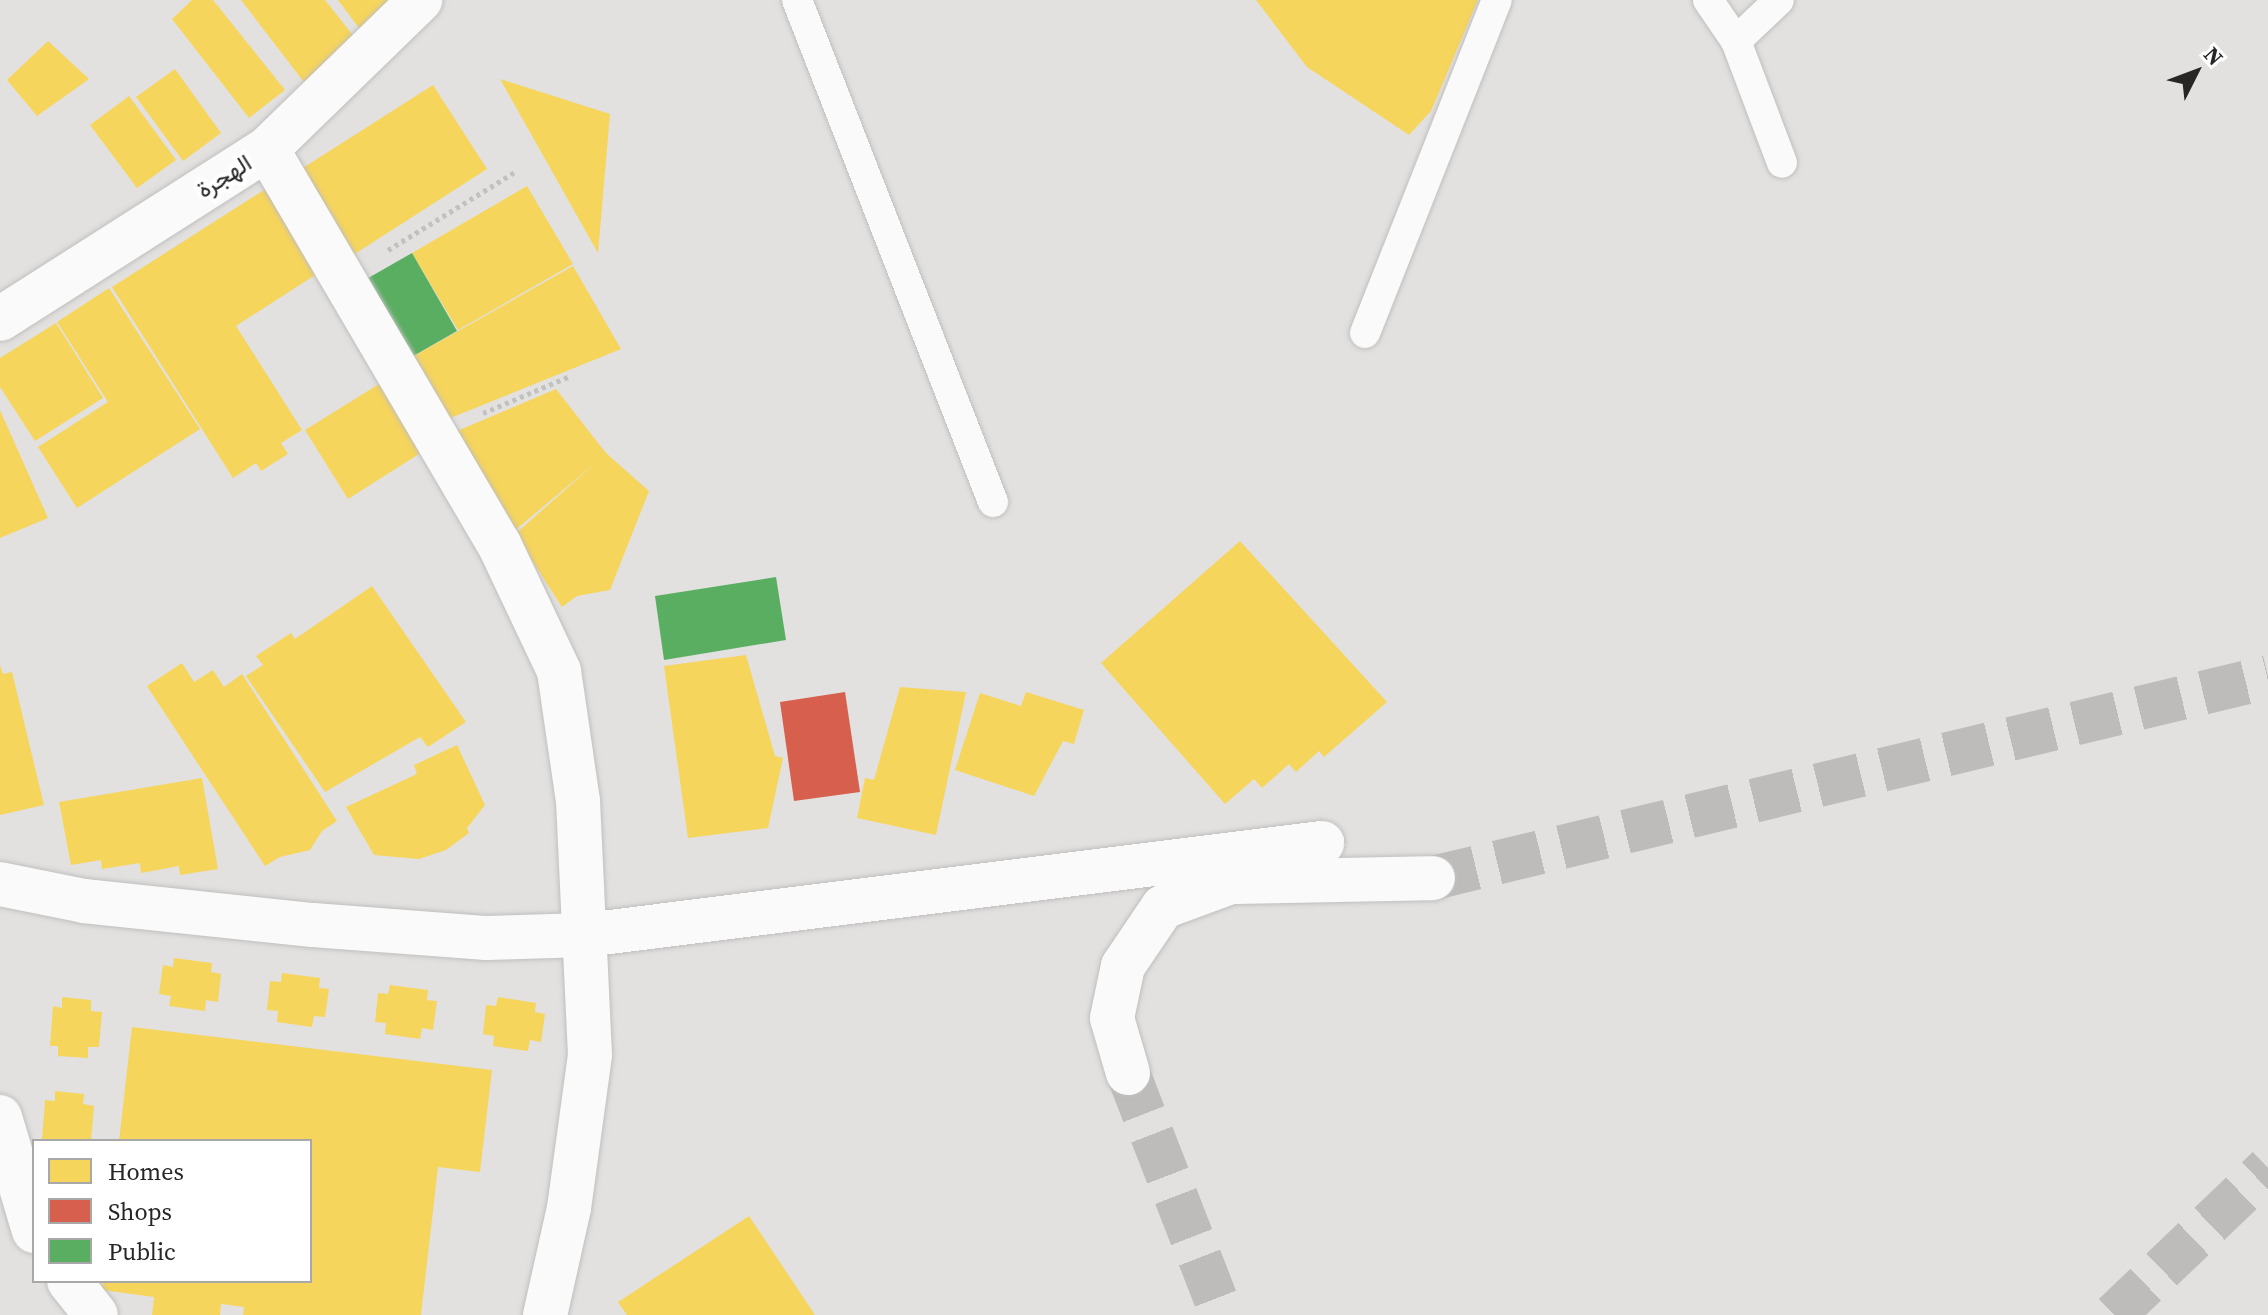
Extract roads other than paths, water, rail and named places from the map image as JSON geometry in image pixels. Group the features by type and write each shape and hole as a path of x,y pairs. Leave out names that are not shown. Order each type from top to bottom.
{"street":[{"name":"الهجرة","path":"0,319 267,149 420,0"},
{"path":"267,149 499,544 559,671 578,801 590,1055 569,1208 545,1315"},
{"path":"0,884 84,901 313,925 487,938 586,935 1322,843"},
{"path":"1128,1073 1112,1018 1123,966 1163,907 1231,882 1433,878"},
{"path":"0,1117 32,1224"},
{"path":"0,1197 32,1235"},
{"path":"71,1283 96,1315"}],"lane":[{"path":"797,0 993,502"},
{"path":"1365,333 1497,0"},
{"path":"1708,0 1736,41 1782,163"},
{"path":"1736,41 1779,0"}],"tunnel":[{"path":"1433,878 2268,677"},
{"path":"1128,1073 1222,1315"},
{"path":"2114,1315 2268,1168"}]}
